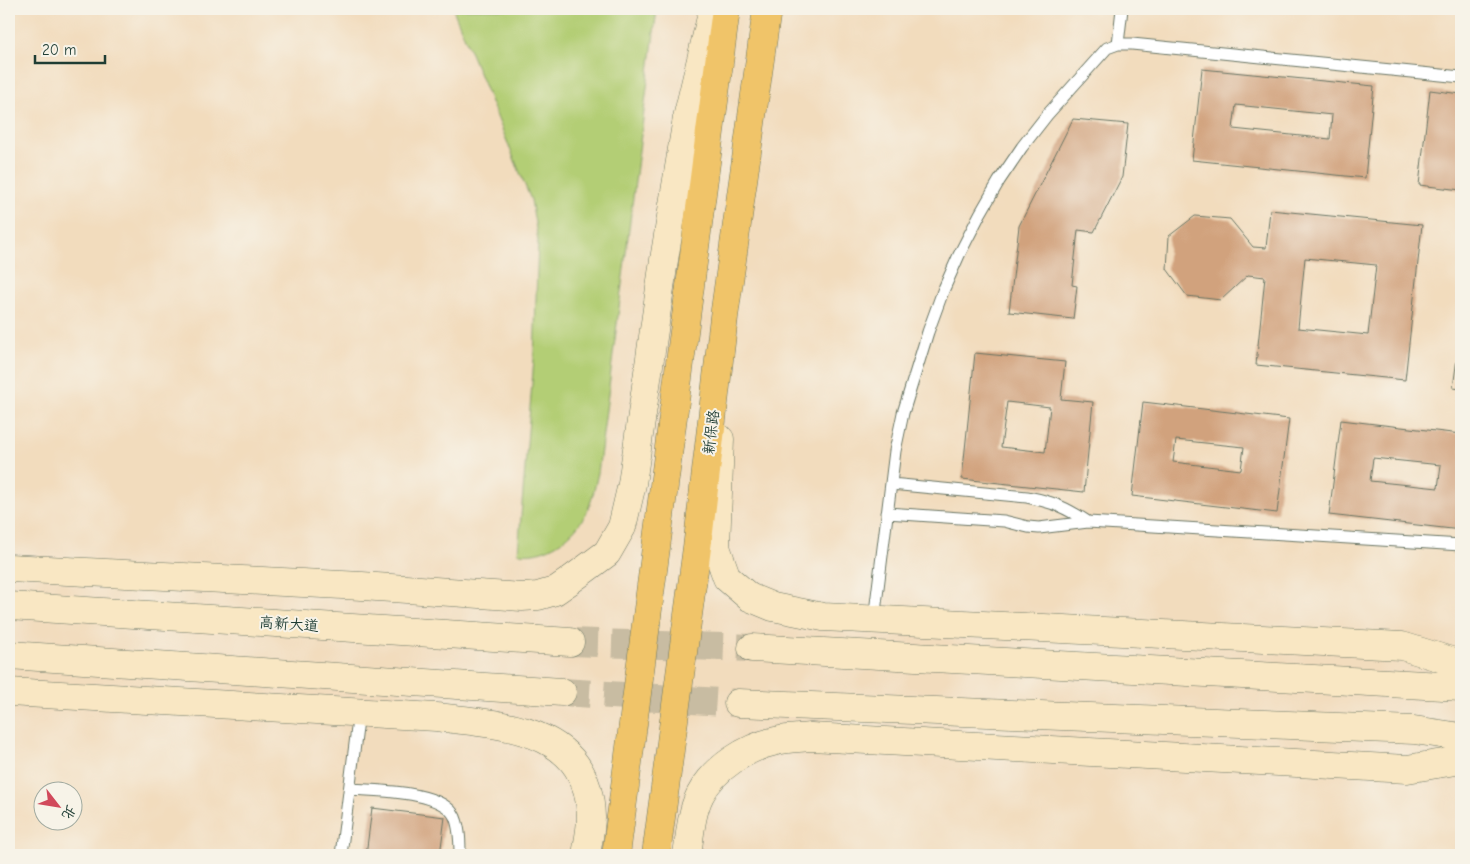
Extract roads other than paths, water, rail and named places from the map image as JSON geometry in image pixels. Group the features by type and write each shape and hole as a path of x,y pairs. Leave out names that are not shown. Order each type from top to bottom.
{"main road":[{"path":"9,568 362,586 522,598 555,591 607,553 622,527 627,509 687,118 713,9"},
{"path":"616,855 726,9"},
{"name":"新保路","path":"656,855 698,540 724,317 766,9"},
{"path":"724,317 716,547 727,578 749,597 773,607 823,618 1402,646 1461,664"},
{"name":"高新大道","path":"9,606 570,642"},
{"path":"752,648 1461,687"},
{"path":"9,655 562,692"},
{"path":"9,692 436,717 498,724 527,732 547,740 563,751 578,767 587,788 591,818 586,855"},
{"path":"738,704 1414,730 1461,737"},
{"path":"687,855 693,814 700,795 716,773 738,757 776,741 811,737 1407,769 1461,760"}],"lane":[{"path":"1118,44 1122,9"},
{"path":"874,620 895,451 915,371 943,290 980,214 1022,147 1097,57 1107,48 1118,44 1461,77"},
{"path":"891,484 1027,497 1062,506 1088,522"},
{"path":"888,513 1004,521 1039,528 1088,522 1461,545"},
{"path":"342,855 360,712"},
{"path":"350,789 422,797 446,807 454,816 458,827 460,855"}],"tunnel":[{"path":"570,642 752,648"},
{"path":"562,692 738,703"}]}
